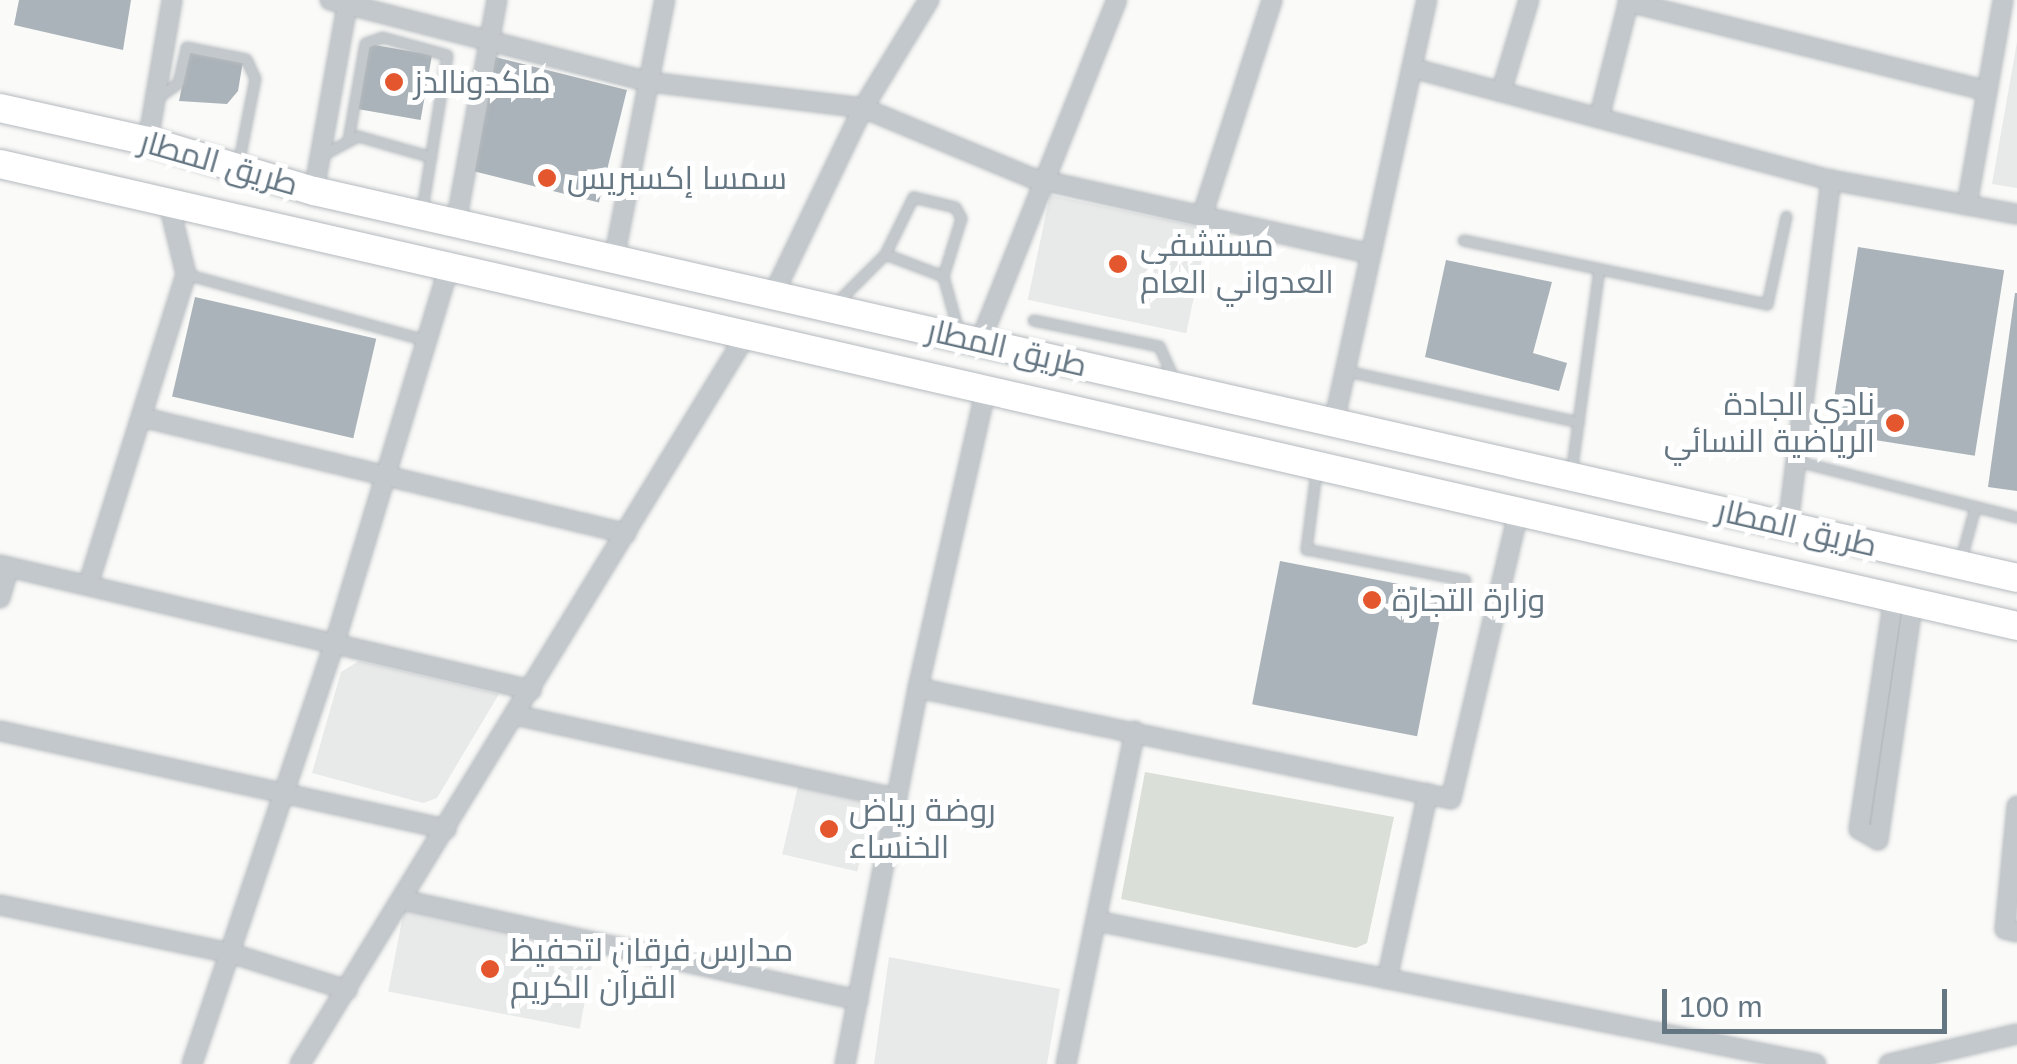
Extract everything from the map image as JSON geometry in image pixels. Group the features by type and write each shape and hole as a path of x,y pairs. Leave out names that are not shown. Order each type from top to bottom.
{"main road":[{"name":"طريق المطار","path":"0,108 148,142 314,191 2017,578"},
{"name":"طريق المطار","path":"0,164 985,394 1519,509 2017,626"}],"street":[{"path":"148,142 172,0"},
{"path":"456,223 497,0"},
{"path":"614,259 665,0"},
{"path":"773,295 863,108 930,0"},
{"path":"970,340 1044,180 1117,0"},
{"path":"1334,422 1427,0"},
{"path":"1502,92 1529,0"},
{"path":"1967,205 2003,0"},
{"path":"1202,216 1270,1"},
{"path":"1600,118 1628,1 1987,91"},
{"path":"314,191 342,2 649,82 863,108 1044,180 1371,254"},
{"path":"1412,68 1832,180 2017,214"},
{"path":"1788,525 1832,180"},
{"path":"88,585 186,274 169,204"},
{"path":"192,1064 335,642 448,268"},
{"path":"300,1064 746,336"},
{"path":"846,1064 918,688 985,394"},
{"path":"141,418 626,532"},
{"path":"918,688 1451,798 1519,509"},
{"path":"0,598 5,566 531,690"},
{"path":"1904,599 1891,776 1878,840 1859,828 1904,599"},
{"path":"515,715 897,798"},
{"path":"0,730 446,828"},
{"path":"1066,1064 1134,731"},
{"path":"1868,773 1891,776"},
{"path":"1388,979 1428,793"},
{"path":"2017,806 2006,929 2017,932"},
{"path":"402,900 858,1000"},
{"path":"0,905 230,953 347,990"},
{"path":"1096,921 1816,1064"},
{"path":"1889,1064 2017,1034"}],"lane":[{"path":"348,140 365,43 382,37 448,55 421,215"},
{"path":"155,99 178,83 186,47 246,58 255,78 238,168"},
{"path":"322,155 348,140 374,140 430,157"},
{"path":"831,308 886,254 912,197 955,206 961,218 942,276 970,340"},
{"path":"1463,240 1767,304 1786,216"},
{"path":"886,254 942,276"},
{"path":"1571,476 1598,269"},
{"path":"186,274 426,340"},
{"path":"1034,320 1159,346 1176,386"},
{"path":"1345,370 1578,422"},
{"path":"1796,461 2017,517"},
{"path":"1317,464 1306,550 1465,580"},
{"path":"1959,565 1975,506"}],"shaded area":[{"path":"2017,42 2017,188 1992,184"},
{"name":"مستشفى العدواني العام","path":"1050,195 1208,229 1186,333 1028,300"},
{"path":"359,661 499,694 437,798 423,803 312,773 341,672"},
{"path":"1145,772 1394,817 1367,943 1356,948 1121,899"},
{"name":"روضة رياض الخنساء","path":"798,786 873,803 857,872 782,854"},
{"name":"مدارس فرقان لتحفيظ القرآن الكريم","path":"404,910 595,947 580,1029 388,991"},
{"path":"889,957 1060,989 1047,1064 874,1064"}],"building":[{"path":"19,0 131,0 123,50 14,25"},
{"name":"ماكدونالدز","path":"369,44 432,55 421,120 358,109"},
{"path":"189,52 243,61 238,91 227,104 179,101"},
{"path":"495,57 627,90 599,202 467,170"},
{"path":"1858,247 2004,270 1975,456 1829,433"},
{"path":"1446,260 1552,282 1533,353 1567,363 1559,391 1425,357"},
{"path":"2017,293 2017,491 1988,487"},
{"path":"195,297 376,339 353,438 172,396"},
{"path":"1280,561 1445,593 1417,736 1252,704"}],"place":[{"name":"ماكدونالدز","path":"394,82"},
{"name":"سمسا إكسبريس","path":"547,178"},
{"name":"مستشفى العدواني العام","path":"1118,264"},
{"name":"نادي الجادة الرياضية النسائي","path":"1895,423"},
{"name":"وزارة التجارة","path":"1372,600"},
{"name":"روضة رياض الخنساء","path":"829,829"},
{"name":"مدارس فرقان لتحفيظ القرآن الكريم","path":"490,969"}]}
